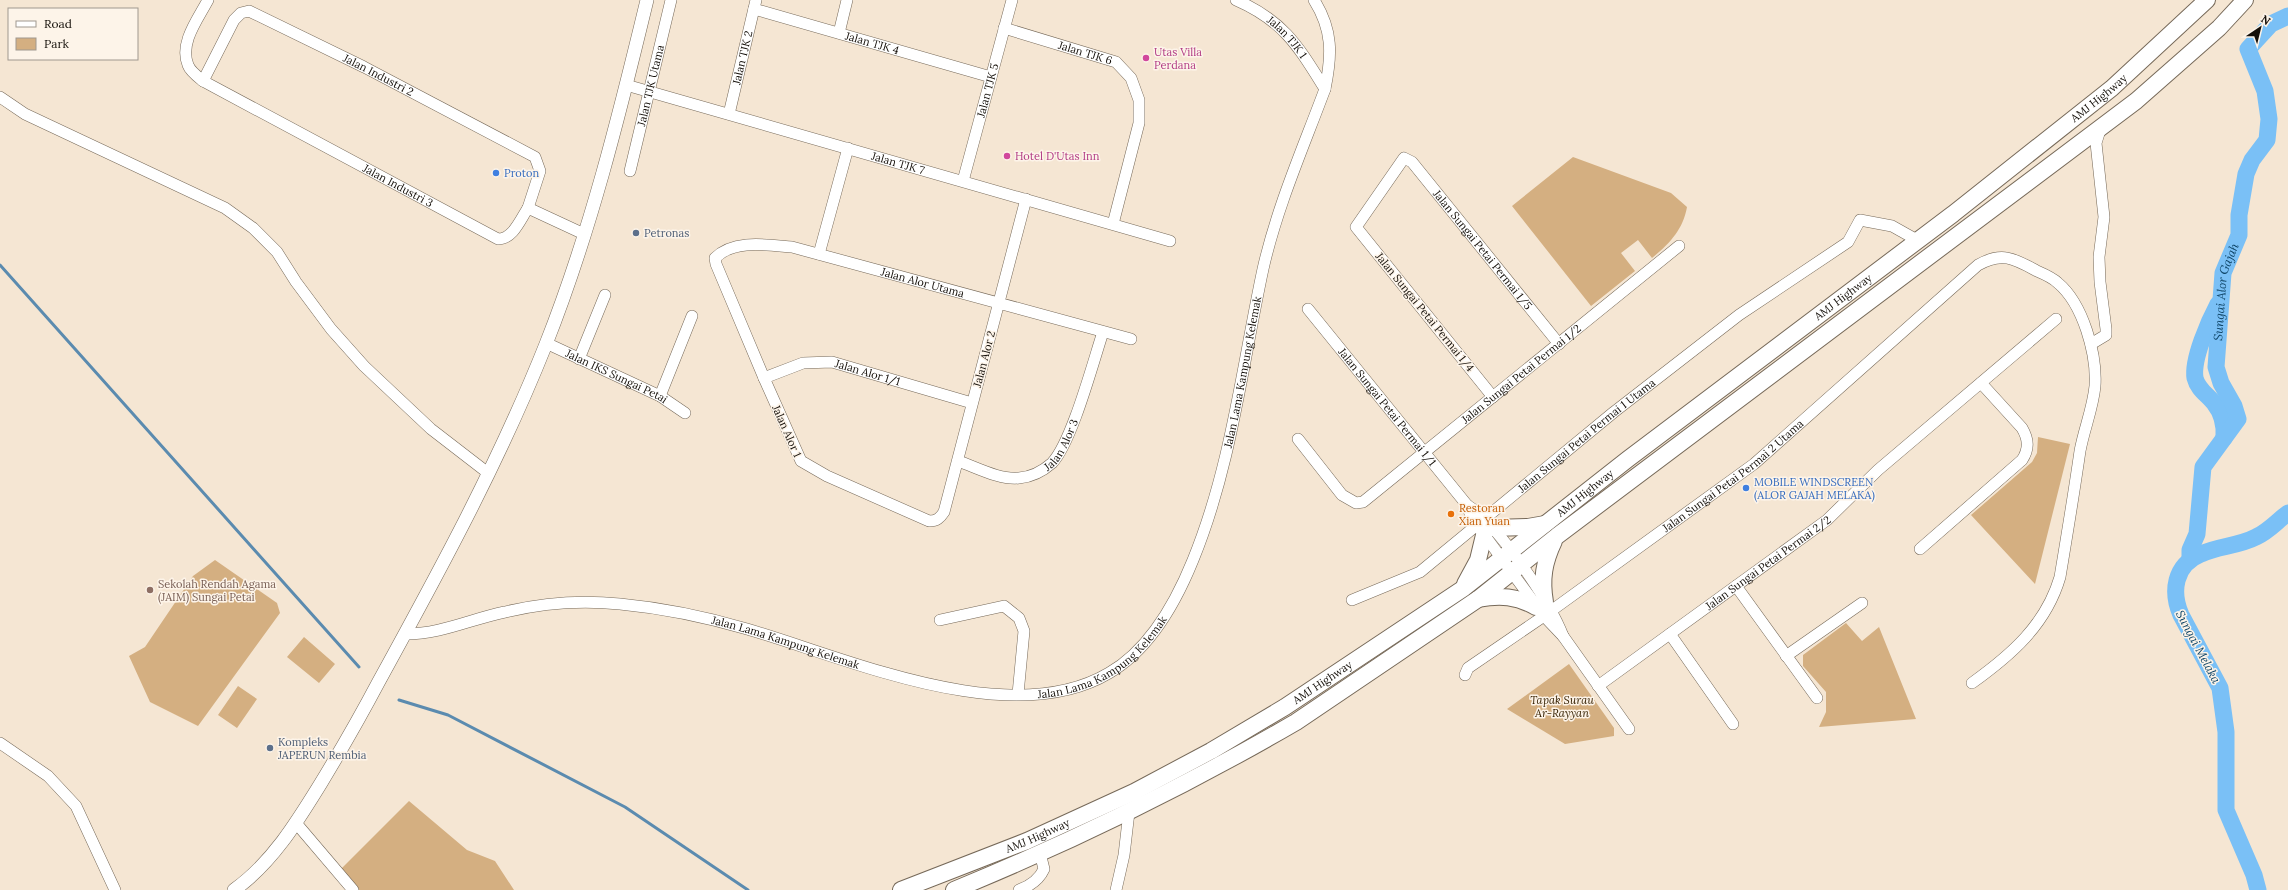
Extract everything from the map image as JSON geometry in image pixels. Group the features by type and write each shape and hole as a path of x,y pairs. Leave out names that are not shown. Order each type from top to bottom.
{"highway":[{"name":"AMJ Highway","path":"901,890 1026,841 1134,792 1211,751 1285,707 1464,588 1917,240 1953,214 2112,88 2207,0"},
{"name":"AMJ Highway","path":"954,890 1040,854 1129,812 1296,722 1478,599 1557,536 2136,100 2219,28 2245,0"},
{"path":"1464,588 1478,560 1485,526 1528,527 1546,524"},
{"path":"1478,599 1508,596 1524,600 1544,609 1542,583 1544,570 1548,554 1557,536"}],"main road":[{"path":"234,890 256,872 296,823 354,727 406,634 452,547 488,473 546,343 584,234 626,85 647,0"}],"street":[{"name":"Jalan Industri 3","path":"208,0 188,38 185,52 188,66 203,81 498,239 505,239 510,236 528,208"},
{"name":"Jalan TJK Utama","path":"630,171 671,0"},
{"path":"840,34 847,0"},
{"name":"Jalan TJK 5","path":"963,181 1012,0"},
{"name":"Jalan TJK 1","path":"1236,0 1265,14 1280,26 1304,55 1324,89"},
{"name":"Jalan Lama Kampung Kelemak","path":"406,634 432,632 503,612 528,607 571,602 617,603 666,611 744,628 910,681 984,693 1041,693 1073,688 1094,681 1110,673 1137,651 1172,603 1183,582 1214,505 1272,238 1324,89 1331,53 1329,37 1324,19 1314,0"},
{"name":"Jalan TJK 4","path":"755,4 840,34 991,77"},
{"name":"Jalan TJK 2","path":"728,114 755,4"},
{"name":"Jalan Industri 2","path":"203,81 234,20 241,13 249,11 364,67 535,157 540,171 528,208"},
{"name":"Jalan TJK 6","path":"1004,28 1116,62 1131,78 1139,100 1139,123 1113,224"},
{"name":"Jalan TJK 7","path":"626,85 1170,241"},
{"path":"0,97 25,114 219,205 240,218 277,252 296,282 331,329 364,366 431,429 488,473"},
{"path":"1972,683 2015,650 2040,621 2056,592 2060,577 2083,434 2095,387 2095,366 2091,344 2106,335 2100,282 2099,257 2104,217 2096,143 2101,126"},
{"path":"819,254 848,148"},
{"name":"Jalan Sungai Petai Permai 1/4","path":"1404,158 1356,227 1493,397"},
{"name":"Jalan Sungai Petai Permai 1/5","path":"1404,158 1412,162 1559,344"},
{"name":"Jalan Alor 2","path":"940,517 944,512 958,461 1026,199"},
{"path":"528,208 584,234"},
{"name":"Jalan Sungai Petai Permai 1 Utama","path":"1352,600 1420,572 1485,526 1614,412 1739,315 1848,242 1860,220 1892,226 1917,240"},
{"name":"Jalan Alor Utama","path":"715,258 729,248 761,244 792,246 1131,339"},
{"name":"Jalan Sungai Petai Permai 1/2","path":"1298,440 1342,495 1356,503 1363,502 1679,246"},
{"name":"Jalan Sungai Petai Permai 2 Utama","path":"1465,675 1468,668 1544,609 1754,464 1978,265 1998,257 2008,258 2058,282 2065,290 2082,319 2091,344"},
{"name":"Jalan Alor 1","path":"715,258 764,378 802,461 827,476 895,508 929,521 935,521 940,517"},
{"path":"579,359 604,295"},
{"name":"Jalan Sungai Petai Permai 1/1","path":"1308,309 1485,526 1517,569 1629,729"},
{"path":"660,396 692,316"},
{"name":"Jalan Sungai Petai Permai 2/2","path":"1598,686 1827,520 1878,470 2056,319"},
{"name":"Jalan Alor 3","path":"958,461 1006,477 1019,478 1032,475 1048,466 1060,452 1067,440 1103,332"},
{"name":"Jalan IKS Sungai Petai","path":"546,343 660,396 685,413"},
{"name":"Jalan Alor 1/1","path":"764,378 802,363 832,362 972,403"},
{"path":"1920,549 2022,460 2027,452 2027,436 2022,428 1981,383"},
{"path":"1736,586 1817,698"},
{"path":"1786,656 1862,603"},
{"path":"940,620 1004,606 1019,618 1024,630 1018,694"},
{"path":"1670,634 1733,724"},
{"path":"0,743 48,776 76,806 115,890"},
{"path":"1116,890 1124,855 1129,812"},
{"path":"296,823 353,890"},
{"path":"1019,890 1036,881 1042,875 1044,869 1040,854"}],"green space":[{"path":"1573,157 1671,193 1687,207 1679,230 1652,258 1638,240 1621,253 1635,271 1591,306 1512,206"},
{"path":"2038,437 2070,444 2035,584 1971,515 2032,462 2037,453"},
{"path":"215,560 277,603 280,613 198,726 150,702 129,656 145,647 193,576"},
{"path":"1846,623 1862,641 1879,627 1916,719 1819,727 1826,712 1826,692 1803,666 1803,655"},
{"path":"304,637 335,664 319,683 287,657"},
{"name":"Tapak Surau Ar-Rayyan","path":"1569,664 1614,728 1614,736 1565,744 1507,709"},
{"path":"238,686 257,699 237,728 218,715"},
{"path":"409,801 467,850 495,861 514,890 358,890 341,869"}],"waterway":[{"name":"Sungai Alor Gajah","path":"2190,559 2190,550 2197,534 2203,467 2238,419 2234,406 2221,383 2216,367 2223,273 2239,235 2239,215 2246,174 2252,160 2267,140 2269,119 2265,91 2248,49 2271,24 2288,16"},
{"path":"0,265 359,667"},
{"path":"2218,304 2210,320 2199,351 2196,361 2195,378 2196,382 2212,400 2221,415 2224,428 2224,438"},
{"name":"Sungai Melaka","path":"2258,890 2254,875 2226,810 2226,732 2220,688 2181,615 2176,597 2176,588 2180,572 2192,559 2208,551 2243,542 2261,535 2288,513"},
{"path":"399,700 448,715 625,807 748,890"}],"place":[{"name":"Utas Villa Perdana","path":"1146,58"},
{"name":"Hotel D'Utas Inn","path":"1007,156"},
{"name":"Proton","path":"496,173"},
{"name":"Petronas","path":"636,233"},
{"name":"MOBILE WINDSCREEN (ALOR GAJAH MELAKA)","path":"1746,488"},
{"name":"Restoran Xian Yuan","path":"1451,514"},
{"name":"Sekolah Rendah Agama (JAIM) Sungai Petai","path":"150,590"},
{"name":"Kompleks JAPERUN Rembia","path":"270,748"}]}
